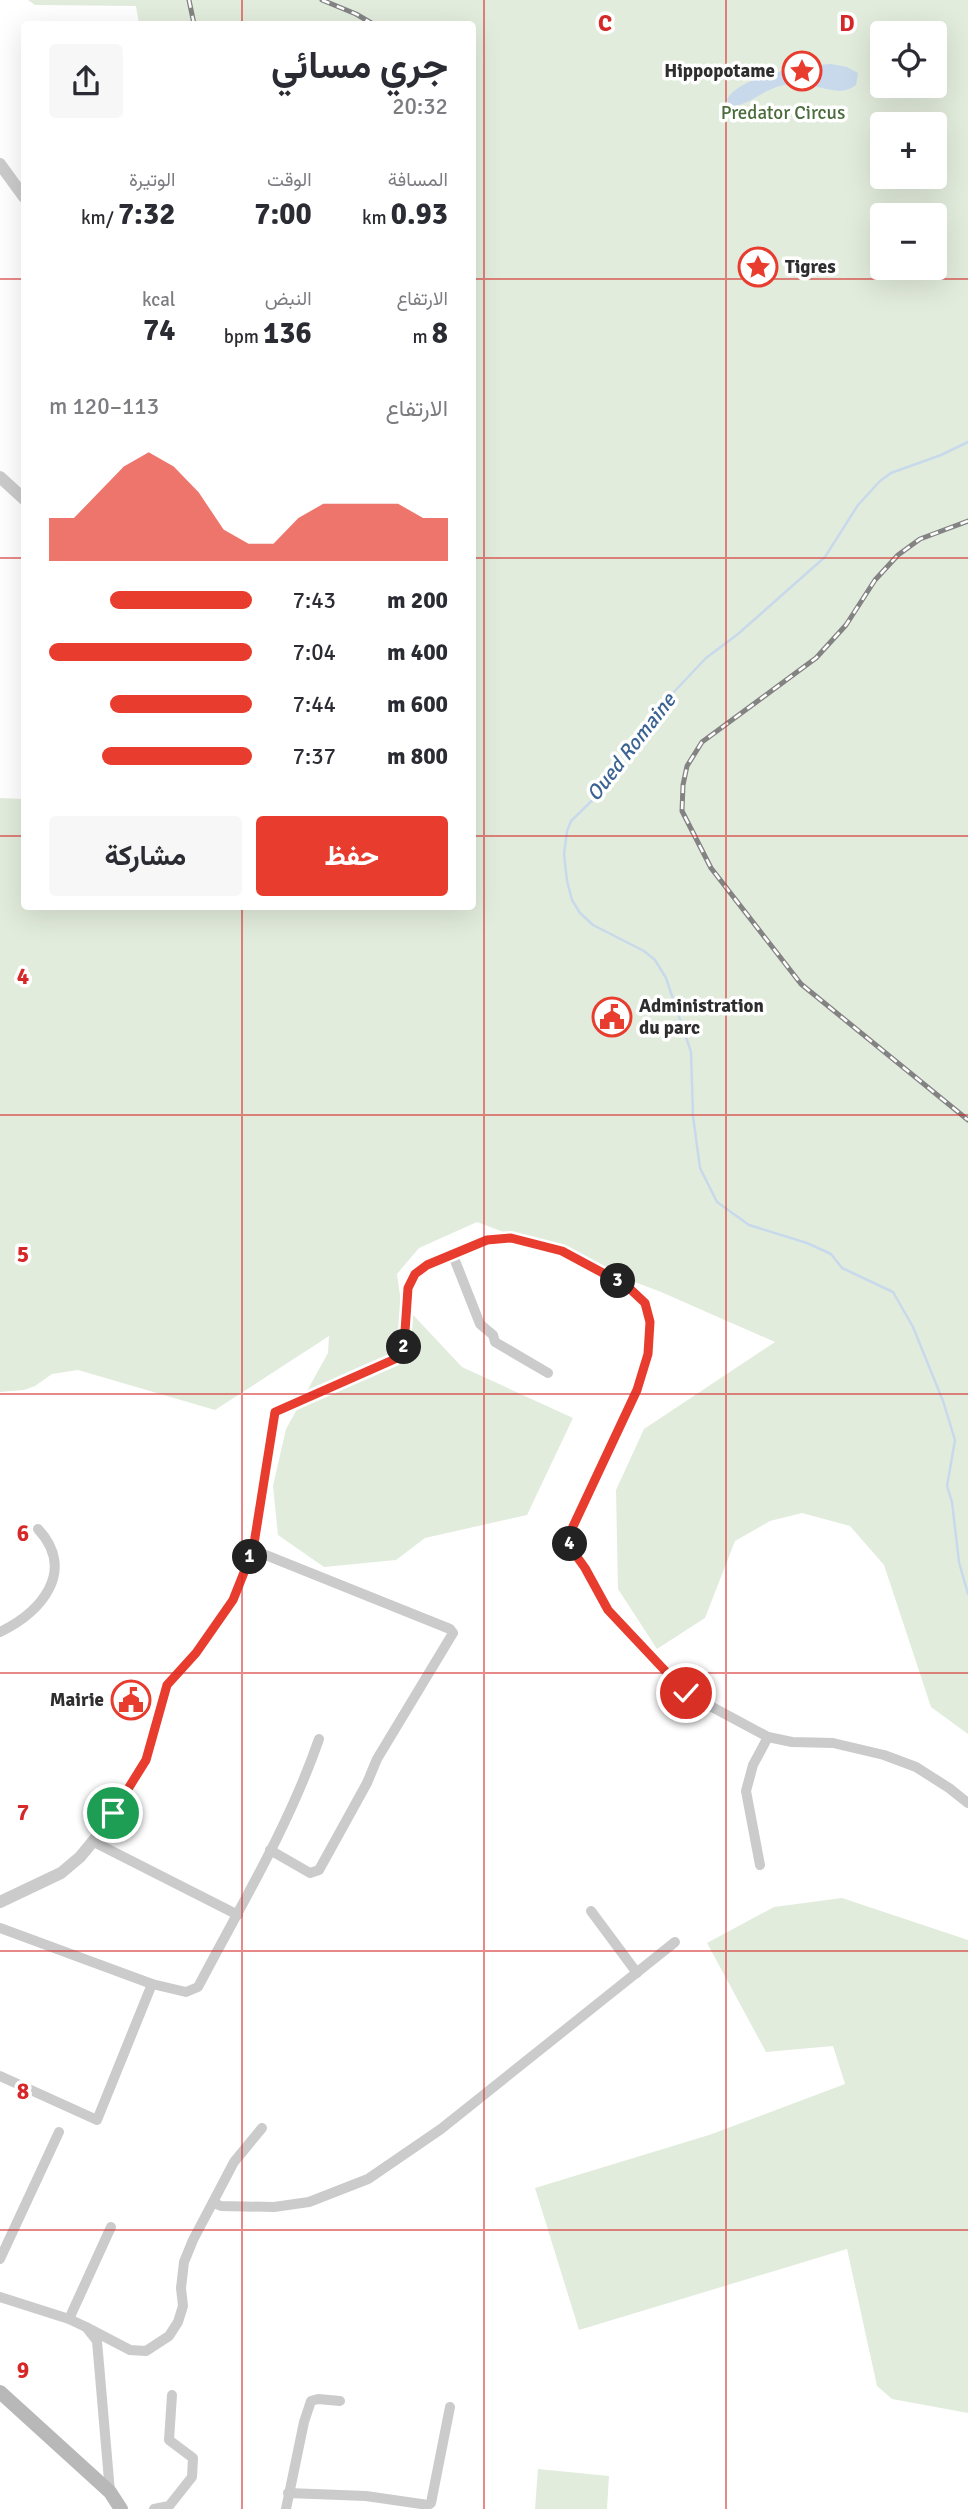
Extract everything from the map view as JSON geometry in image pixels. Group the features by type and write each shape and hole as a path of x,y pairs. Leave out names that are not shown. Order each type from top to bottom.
{"main road":[{"path":"0,2392 110,2492 121,2509"}],"street":[{"path":"0,164 21,195"},
{"path":"0,477 21,496"},
{"path":"0,1902 61,1873 94,1842 146,1760 167,1685 196,1653 233,1600 253,1550 275,1412 395,1359 404,1346 408,1288 415,1274 452,1253 487,1240 511,1238 562,1251 627,1286 645,1303 650,1322 648,1354 637,1390 569,1535 570,1547 608,1610 679,1688 768,1737 792,1742 833,1742 884,1755 916,1767 949,1787 968,1803"},
{"path":"452,1253 480,1324 493,1335 495,1342 548,1373"},
{"path":"0,1632 22,1621 51,1586 55,1568 51,1542 38,1529"},
{"path":"253,1550 450,1629 453,1633 377,1759 367,1783 319,1870 310,1873 270,1850"},
{"path":"760,1866 746,1791 753,1765 768,1737"},
{"path":"0,1928 152,1984 186,1992 198,1987 304,1784 319,1739"},
{"path":"94,1842 237,1915"},
{"path":"591,1911 637,1973"},
{"path":"214,2203 221,2206 274,2207 309,2202 368,2179 442,2129 675,1942"},
{"path":"0,2076 96,2120 152,1984"},
{"path":"0,2297 69,2319 130,2350 146,2351 169,2336 178,2322 183,2306 181,2288 184,2262 193,2240 234,2162 262,2128"},
{"path":"0,2259 59,2132"},
{"path":"69,2319 111,2227"},
{"path":"86,2327 97,2341 110,2492"},
{"path":"154,2509 169,2505 192,2477 194,2458 169,2440 172,2395"},
{"path":"286,2509 311,2401 340,2401"},
{"path":"288,2493 366,2496 428,2505 431,2503 450,2407"}],"green space":[{"name":"Predator Circus","path":"28,0 968,0 968,1734 931,1707 884,1565 850,1526 802,1513 770,1521 735,1541 705,1618 657,1649 618,1589 616,1490 644,1429 775,1342 661,1292 477,1222 419,1248 397,1274 401,1302 462,1367 573,1418 527,1515 425,1538 396,1560 324,1567 278,1535 273,1486 286,1429 328,1353 329,1336 215,1410 78,1370 52,1374 24,1390 0,1392 0,798 21,799 21,910 476,910 476,21 138,21 136,6 35,5"},
{"path":"842,1898 968,1940 968,2413 892,2399 877,2386 847,2249 579,2330 535,2188 709,2135 845,2084 833,2046 766,2052 707,1943 774,1907"},
{"path":"538,2469 609,2476 607,2509 535,2509"}],"water":[{"path":"831,64 847,67 858,73 856,85 839,91 805,84 785,85 742,104 729,105 727,99 735,90 759,77 790,69"}],"waterway":[{"name":"Oued Romaine","path":"968,442 891,473 880,481 858,505 825,557 738,634 706,658 671,695 609,784 571,821 564,854 572,900 580,913 593,925 644,951 655,960 666,978 691,1052 693,1116 700,1168 717,1202 749,1225 807,1243 831,1254 842,1268 893,1292 913,1327 943,1401 955,1440 947,1486 952,1502 959,1562 968,1594"}],"railway":[{"path":"189,0 193,21"},
{"path":"322,0 368,21"},
{"path":"968,521 920,539 898,555 875,580 846,625 816,658 702,742 687,766 682,811 711,868 801,984 968,1120"}],"place":[{"name":"Hippopotame","path":"802,71"},
{"name":"Tigres","path":"758,267"},
{"name":"Administration du parc","path":"612,1017"},
{"name":"Mairie","path":"131,1700"}],"route":[{"path":"113,1813 146,1760 167,1685 196,1653 233,1600 253,1550 275,1412 395,1359 404,1346 408,1288 415,1274 427,1265 487,1240 511,1238 562,1251 627,1286 645,1303 650,1322 648,1354 637,1390 569,1535 570,1547 608,1610 686,1693"}]}
